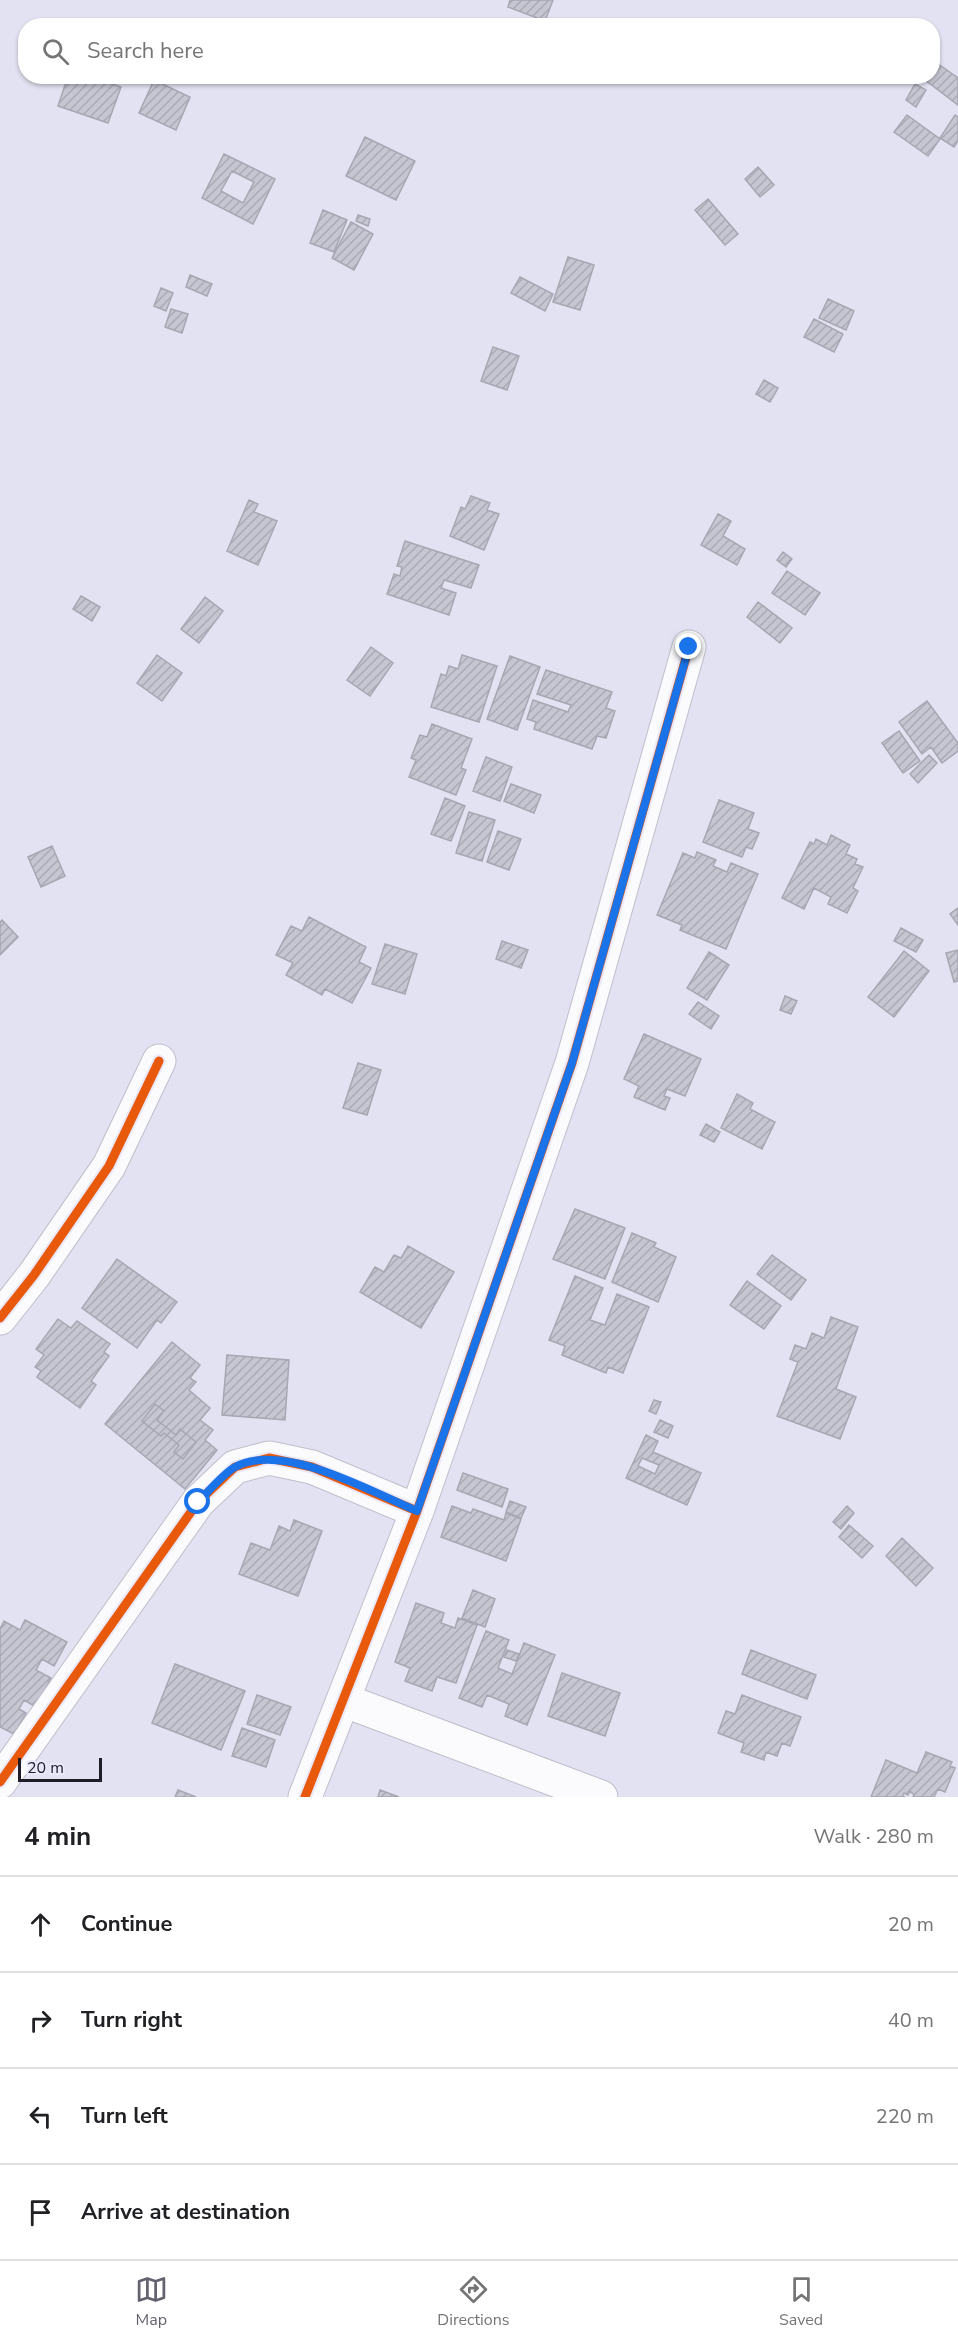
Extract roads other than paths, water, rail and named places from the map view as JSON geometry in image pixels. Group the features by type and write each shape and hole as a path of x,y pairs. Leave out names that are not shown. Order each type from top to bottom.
{"street":[{"path":"305,1797 417,1511 572,1063 689,647"},
{"path":"0,1318 34,1275 109,1166 159,1061"},
{"path":"0,1782 198,1502 235,1467 269,1458 312,1467 417,1511"},
{"path":"343,1700 601,1797"}]}
